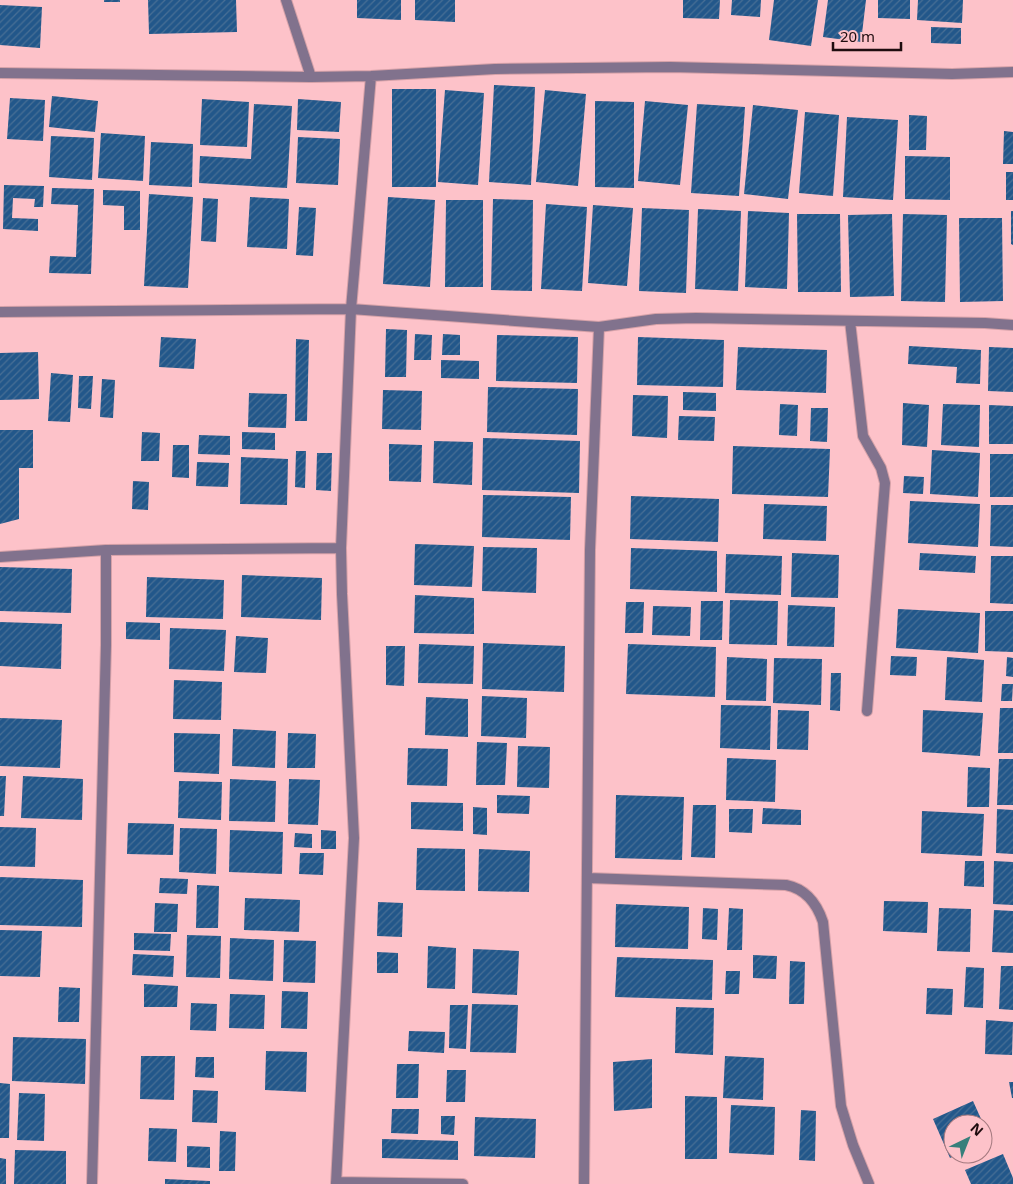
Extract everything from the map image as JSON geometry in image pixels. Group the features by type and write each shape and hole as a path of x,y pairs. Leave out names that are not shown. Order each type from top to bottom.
{"street":[{"path":"286,0 311,77"},
{"path":"0,72 311,77 371,76 495,69 670,67 952,74 1013,72"},
{"path":"371,76 351,309 341,548 354,838 336,1183 463,1184"},
{"path":"0,312 351,309 599,327 656,320 696,318 1013,325"},
{"path":"850,321 864,436 881,468 885,483 867,711"},
{"path":"584,1184 590,550 599,327"},
{"path":"0,558 106,550 341,548"},
{"path":"92,1184 106,655 106,550"},
{"path":"588,878 786,885 800,889 809,896 823,922 841,1106 853,1145 869,1184"}],"building":[{"path":"104,0 120,0 120,2 104,2"},
{"path":"148,0 236,0 237,32 149,34"},
{"path":"357,0 401,0 401,20 357,18"},
{"path":"415,0 455,0 455,22 415,20"},
{"path":"683,0 720,0 719,19 683,18"},
{"path":"732,0 761,0 760,17 731,15"},
{"path":"774,0 818,0 811,46 769,40"},
{"path":"828,0 866,0 861,42 823,37"},
{"path":"878,0 910,0 910,19 878,18"},
{"path":"918,0 963,0 962,23 917,20"},
{"path":"0,5 42,7 40,48 0,45"},
{"path":"931,27 961,28 961,44 931,43"},
{"path":"494,85 535,87 531,185 489,182"},
{"path":"392,89 436,89 436,187 392,187"},
{"path":"445,90 484,93 478,185 438,182"},
{"path":"545,90 586,94 578,186 536,182"},
{"path":"52,96 98,101 95,132 49,127"},
{"path":"10,98 45,100 43,141 7,139"},
{"path":"202,99 249,102 247,147 200,145"},
{"path":"298,99 341,102 339,132 297,130"},
{"path":"595,101 634,102 634,188 595,187"},
{"path":"645,101 688,105 680,185 638,181"},
{"path":"254,104 292,106 287,188 199,183 200,156 251,159"},
{"path":"697,104 745,107 739,196 691,193"},
{"path":"753,105 798,110 788,199 744,194"},
{"path":"805,112 839,115 833,196 799,193"},
{"path":"909,115 927,116 926,150 909,150"},
{"path":"847,117 898,120 893,200 843,197"},
{"path":"1004,131 1013,132 1013,164 1003,164"},
{"path":"101,133 145,136 143,181 98,178"},
{"path":"51,136 94,138 92,180 49,177"},
{"path":"298,137 340,139 338,185 296,183"},
{"path":"151,142 193,144 192,187 149,185"},
{"path":"905,156 950,157 950,200 905,199"},
{"path":"1006,172 1013,172 1013,200 1006,200"},
{"path":"4,185 44,186 43,207 34,207 35,199 13,198 12,218 38,219 38,231 3,229"},
{"path":"52,188 94,189 91,274 49,273 50,256 76,257 78,205 51,204"},
{"path":"103,190 140,191 140,230 124,230 124,206 103,205"},
{"path":"149,194 193,197 188,288 144,286"},
{"path":"250,197 289,199 287,249 247,247"},
{"path":"388,197 435,200 430,287 383,284"},
{"path":"203,198 218,199 216,242 201,241"},
{"path":"493,199 533,200 532,291 491,290"},
{"path":"446,200 483,200 483,287 445,287"},
{"path":"546,204 587,207 582,291 541,289"},
{"path":"593,205 633,208 627,286 588,283"},
{"path":"299,207 316,208 313,256 296,255"},
{"path":"642,208 689,210 686,293 639,291"},
{"path":"698,209 741,211 738,291 695,289"},
{"path":"748,211 789,213 787,289 745,287"},
{"path":"1011,211 1013,211 1013,245 1011,244"},
{"path":"797,214 840,214 841,292 798,292"},
{"path":"892,214 894,296 850,297 848,215"},
{"path":"903,214 947,215 945,302 901,301"},
{"path":"959,218 1002,218 1003,301 960,302"},
{"path":"386,329 407,330 406,377 385,377"},
{"path":"415,334 432,335 431,360 414,360"},
{"path":"443,334 460,335 460,355 442,355"},
{"path":"497,335 578,337 577,383 496,381"},
{"path":"161,337 196,339 194,369 159,367"},
{"path":"638,337 724,340 723,387 637,385"},
{"path":"296,339 309,340 307,421 295,421"},
{"path":"909,346 981,350 980,384 956,383 957,367 908,364"},
{"path":"738,347 827,350 826,393 736,390"},
{"path":"989,347 1013,348 1013,392 988,391"},
{"path":"38,352 39,399 0,400 0,353"},
{"path":"441,360 479,361 479,379 441,378"},
{"path":"51,373 73,375 70,422 48,421"},
{"path":"79,376 93,376 91,409 78,408"},
{"path":"102,379 115,380 113,418 100,417"},
{"path":"488,387 578,389 577,435 487,432"},
{"path":"383,390 422,391 421,430 382,429"},
{"path":"683,392 716,393 716,411 683,410"},
{"path":"249,393 287,394 286,428 248,427"},
{"path":"633,395 668,396 667,438 632,436"},
{"path":"903,403 929,405 927,447 902,445"},
{"path":"780,404 798,405 797,436 779,435"},
{"path":"943,404 980,405 979,447 941,445"},
{"path":"989,405 1013,406 1013,444 989,444"},
{"path":"811,408 828,408 827,442 810,441"},
{"path":"679,416 715,417 714,441 678,440"},
{"path":"0,430 33,430 33,468 19,468 19,519 0,524"},
{"path":"142,432 160,433 159,461 141,461"},
{"path":"242,432 275,433 275,450 242,449"},
{"path":"199,435 230,436 230,455 198,454"},
{"path":"483,438 580,441 579,493 482,490"},
{"path":"434,441 473,442 472,485 433,483"},
{"path":"389,444 422,445 421,482 389,481"},
{"path":"173,445 189,445 189,478 172,477"},
{"path":"733,446 830,449 828,497 732,494"},
{"path":"932,450 980,453 978,497 930,494"},
{"path":"296,451 306,451 305,488 295,487"},
{"path":"317,453 332,453 331,491 316,490"},
{"path":"990,454 1013,454 1013,497 990,497"},
{"path":"241,457 288,459 287,505 240,504"},
{"path":"197,462 229,463 228,487 196,486"},
{"path":"904,476 924,477 923,494 903,493"},
{"path":"133,481 149,482 148,510 132,509"},
{"path":"483,495 571,497 570,540 482,537"},
{"path":"631,496 719,499 718,542 630,539"},
{"path":"910,501 980,504 978,547 908,543"},
{"path":"764,504 827,506 826,541 763,539"},
{"path":"991,505 1013,505 1013,547 990,546"},
{"path":"415,544 474,546 472,587 414,585"},
{"path":"483,547 537,548 536,593 482,591"},
{"path":"631,548 717,551 717,592 630,589"},
{"path":"792,553 839,555 838,598 791,597"},
{"path":"920,553 976,556 975,573 919,570"},
{"path":"726,554 782,556 781,595 725,593"},
{"path":"991,556 1013,556 1013,604 990,603"},
{"path":"0,567 72,569 71,613 0,611"},
{"path":"242,575 322,578 321,620 241,617"},
{"path":"147,577 224,580 223,619 146,617"},
{"path":"415,595 474,598 474,634 414,633"},
{"path":"730,600 778,601 777,645 729,644"},
{"path":"701,601 723,601 722,640 700,640"},
{"path":"626,602 644,602 643,633 625,633"},
{"path":"788,605 835,607 834,647 787,646"},
{"path":"653,606 691,607 690,636 652,635"},
{"path":"898,609 980,613 978,653 896,648"},
{"path":"985,611 1013,611 1013,652 985,651"},
{"path":"0,622 62,624 61,669 0,666"},
{"path":"126,622 160,623 160,640 126,639"},
{"path":"170,628 226,630 224,671 169,669"},
{"path":"236,636 268,638 266,673 234,672"},
{"path":"483,643 565,646 564,692 482,689"},
{"path":"419,644 474,646 473,684 418,683"},
{"path":"628,644 716,647 715,697 626,694"},
{"path":"386,646 405,646 404,686 386,685"},
{"path":"891,656 917,657 916,676 890,675"},
{"path":"727,657 767,659 766,701 726,700"},
{"path":"947,657 984,660 982,702 945,700"},
{"path":"1007,657 1013,658 1013,677 1006,676"},
{"path":"774,658 822,659 821,705 773,703"},
{"path":"831,673 841,673 840,711 830,710"},
{"path":"174,680 222,682 221,720 173,719"},
{"path":"1002,684 1013,684 1012,701 1001,701"},
{"path":"482,696 527,698 526,738 481,736"},
{"path":"426,697 468,699 468,737 425,735"},
{"path":"721,705 771,706 770,750 720,748"},
{"path":"1000,708 1013,708 1013,753 998,753"},
{"path":"778,710 809,711 808,750 777,749"},
{"path":"923,710 983,713 980,756 922,752"},
{"path":"0,718 62,720 60,768 0,766"},
{"path":"233,729 276,731 275,768 232,766"},
{"path":"174,733 220,734 219,774 174,772"},
{"path":"288,733 316,734 315,768 287,768"},
{"path":"477,742 507,743 505,785 476,785"},
{"path":"518,746 550,747 549,788 517,787"},
{"path":"408,748 448,749 447,786 407,785"},
{"path":"727,758 776,760 775,802 726,800"},
{"path":"999,759 1013,759 1013,805 997,805"},
{"path":"968,767 990,768 989,807 967,807"},
{"path":"0,776 6,776 4,816 0,816"},
{"path":"23,776 83,779 82,820 21,818"},
{"path":"230,779 276,781 275,822 229,821"},
{"path":"289,779 320,780 318,825 288,824"},
{"path":"179,781 222,782 221,820 178,818"},
{"path":"497,795 530,796 529,814 497,813"},
{"path":"616,795 684,797 682,860 615,858"},
{"path":"411,802 463,803 463,831 411,829"},
{"path":"693,805 716,805 715,858 691,857"},
{"path":"473,807 487,808 487,835 473,834"},
{"path":"763,808 801,810 801,825 762,824"},
{"path":"729,809 753,809 752,833 729,832"},
{"path":"997,809 1013,810 1013,854 996,853"},
{"path":"922,811 984,814 982,856 921,853"},
{"path":"128,823 174,824 173,855 127,854"},
{"path":"0,827 36,828 35,867 0,866"},
{"path":"180,828 217,829 216,874 179,872"},
{"path":"230,830 283,832 282,874 229,872"},
{"path":"321,830 336,831 336,849 321,849"},
{"path":"295,833 312,834 312,848 294,847"},
{"path":"417,848 465,849 465,891 416,890"},
{"path":"479,849 530,851 529,892 478,891"},
{"path":"300,853 324,853 323,875 299,874"},
{"path":"965,861 984,861 984,887 964,886"},
{"path":"994,861 1013,862 1013,905 993,904"},
{"path":"0,877 83,880 82,927 0,925"},
{"path":"160,878 188,879 187,894 159,893"},
{"path":"197,885 219,886 218,928 196,928"},
{"path":"245,898 300,900 299,932 244,930"},
{"path":"884,901 928,902 927,933 883,931"},
{"path":"378,902 403,903 402,937 377,936"},
{"path":"155,903 178,904 177,932 154,932"},
{"path":"616,904 689,907 688,949 615,947"},
{"path":"703,908 718,909 717,940 702,939"},
{"path":"729,908 743,909 742,950 727,950"},
{"path":"939,908 971,909 970,952 937,951"},
{"path":"994,910 1013,911 1013,953 992,952"},
{"path":"0,930 42,931 40,977 0,976"},
{"path":"134,933 171,934 170,951 134,950"},
{"path":"187,935 221,936 220,978 186,977"},
{"path":"230,938 274,940 273,981 229,979"},
{"path":"284,940 316,941 315,983 283,982"},
{"path":"428,946 456,948 455,989 427,988"},
{"path":"473,949 519,951 517,995 472,993"},
{"path":"377,952 398,953 398,973 377,973"},
{"path":"133,954 174,956 173,977 132,975"},
{"path":"753,955 777,956 776,979 753,978"},
{"path":"617,957 713,960 712,1000 615,997"},
{"path":"790,961 805,962 804,1004 789,1004"},
{"path":"1001,966 1013,966 1013,1010 999,1009"},
{"path":"966,967 984,968 983,1008 964,1007"},
{"path":"726,971 740,971 739,994 725,994"},
{"path":"144,984 178,986 177,1007 144,1007"},
{"path":"59,987 80,988 79,1022 58,1022"},
{"path":"927,988 953,989 952,1015 926,1014"},
{"path":"282,991 308,992 307,1029 281,1028"},
{"path":"230,994 265,995 264,1029 229,1028"},
{"path":"191,1003 217,1004 216,1031 190,1030"},
{"path":"472,1004 518,1005 516,1053 470,1052"},
{"path":"450,1005 468,1005 466,1049 449,1048"},
{"path":"676,1007 714,1008 713,1055 675,1053"},
{"path":"986,1020 1013,1022 1012,1055 985,1054"},
{"path":"409,1031 445,1032 444,1053 408,1051"},
{"path":"13,1037 86,1039 85,1084 12,1081"},
{"path":"266,1051 307,1052 306,1092 265,1090"},
{"path":"141,1056 175,1056 174,1100 140,1099"},
{"path":"725,1056 764,1058 763,1100 723,1098"},
{"path":"196,1057 214,1057 214,1078 195,1077"},
{"path":"652,1059 652,1108 614,1111 613,1062"},
{"path":"397,1064 419,1064 418,1098 396,1098"},
{"path":"447,1070 466,1070 465,1102 446,1102"},
{"path":"1009,1082 1013,1082 1013,1098 1012,1098"},
{"path":"0,1083 10,1084 9,1138 0,1138"},
{"path":"193,1090 218,1091 217,1123 192,1122"},
{"path":"19,1093 45,1094 44,1141 17,1140"},
{"path":"685,1096 717,1097 717,1159 685,1159"},
{"path":"973,1101 979,1114 944,1114"},
{"path":"731,1105 775,1107 774,1155 729,1153"},
{"path":"392,1109 419,1109 418,1134 391,1133"},
{"path":"801,1110 816,1111 815,1161 799,1160"},
{"path":"943,1114 943,1142 933,1119"},
{"path":"441,1116 455,1116 454,1135 441,1134"},
{"path":"475,1117 536,1119 535,1158 474,1156"},
{"path":"149,1128 177,1129 176,1162 148,1161"},
{"path":"220,1131 236,1132 235,1171 219,1171"},
{"path":"382,1139 458,1141 458,1160 382,1158"},
{"path":"187,1146 210,1147 210,1168 187,1167"},
{"path":"15,1150 66,1151 66,1184 14,1184"},
{"path":"1003,1154 1013,1178 1013,1184 971,1184 965,1170 979,1164 993,1164 993,1158"},
{"path":"0,1158 6,1159 6,1184 0,1184"},
{"path":"165,1179 210,1181 210,1184 165,1184"}]}
